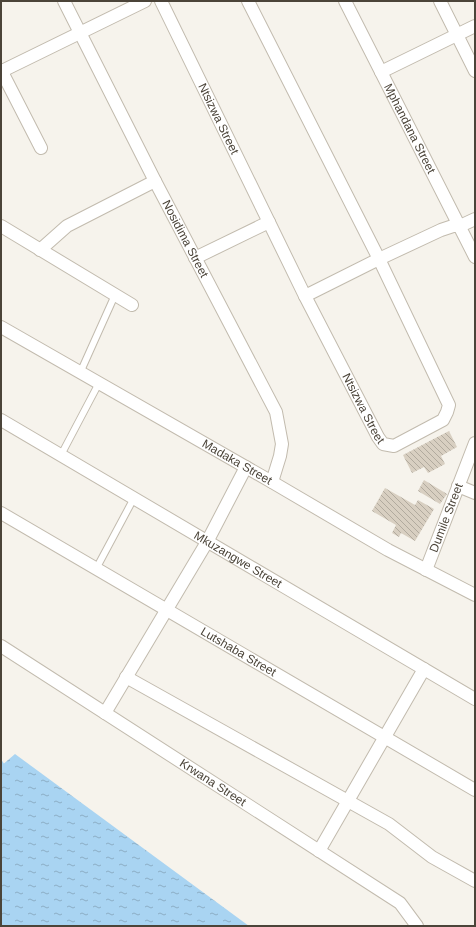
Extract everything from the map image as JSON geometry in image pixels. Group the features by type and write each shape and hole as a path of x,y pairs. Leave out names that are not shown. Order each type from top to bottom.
{"street":[{"name":"Nosidima Street","path":"64,1 155,182 276,412 282,444 272,482"},
{"path":"41,148 1,70 145,1"},
{"name":"Ntsizwa Street","path":"161,1 305,296 378,437 383,444 394,446 398,445 443,420 448,412 449,405 379,259 248,1"},
{"name":"Mphandana Street","path":"345,1 475,257"},
{"path":"440,1 475,72"},
{"path":"381,72 475,26"},
{"path":"40,250 68,226 155,182"},
{"path":"305,296 448,227 460,226 475,219"},
{"path":"195,258 269,222"},
{"path":"1,226 132,305"},
{"name":"Madaka Street","path":"1,327 388,550 475,595"},
{"name":"Mkuzangwe Street","path":"1,420 475,699"},
{"name":"Dumile Street","path":"426,570 475,443"},
{"path":"105,713 207,542 246,467"},
{"path":"458,486 475,493"},
{"name":"Lutshaba Street","path":"1,513 475,790"},
{"name":"Krwana Street","path":"1,646 400,903 417,926"},
{"path":"319,851 424,669"},
{"path":"126,677 389,824 432,857 475,881"}],"lane":[{"path":"80,373 115,295"},
{"path":"61,455 99,383"},
{"path":"96,569 134,498"}],"water":[{"path":"15,754 249,926 1,926 1,766"}],"building":[{"path":"449,431 457,447 441,456 445,464 428,473 424,467 412,473 403,455"},
{"path":"424,480 447,494 440,504 418,491"},
{"path":"385,488 415,505 418,500 434,509 415,541 401,533 399,537 392,533 396,525 372,511"}],"waterway":[{"path":"1,763 5,770"}]}
